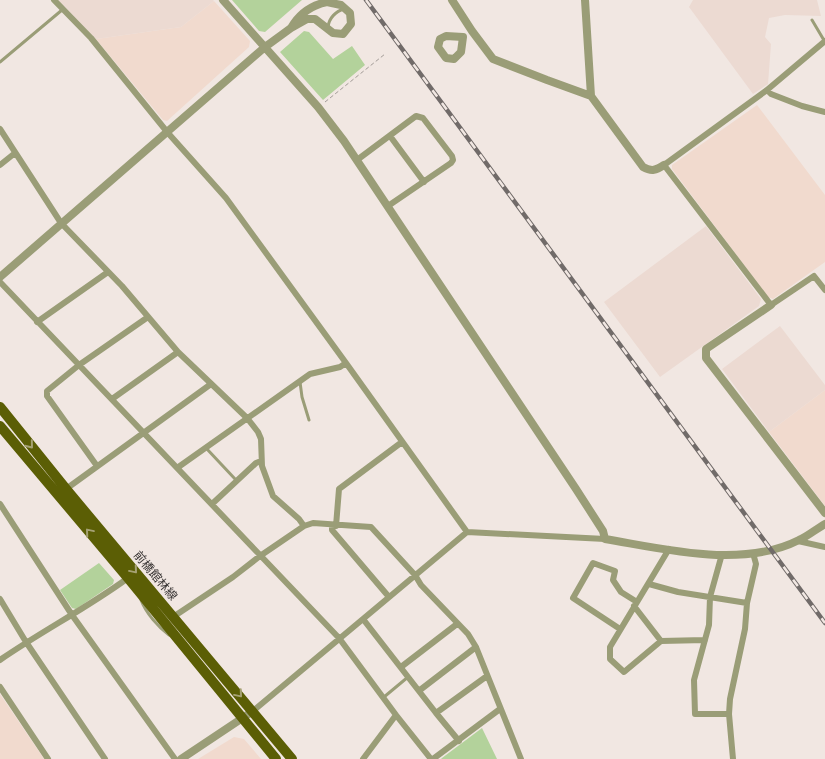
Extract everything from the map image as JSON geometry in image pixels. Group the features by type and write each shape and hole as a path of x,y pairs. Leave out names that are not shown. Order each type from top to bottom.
{"main road":[{"name":"前橋館林線","path":"0,407 66,489 292,759"},
{"name":"前橋館林線","path":"0,426 128,578 276,759"}],"street":[{"path":"54,0 91,38 168,133 226,198 467,532"},
{"path":"223,0 318,107 357,160 604,531 605,539"},
{"path":"452,0 493,59 591,96"},
{"path":"585,0 591,96 643,167 649,171 664,165 767,90 825,42"},
{"path":"0,277 265,47 291,28 311,18 319,20 329,30 340,34 350,28 351,16 346,9 336,3 327,2 309,9 291,28"},
{"path":"463,37 472,31"},
{"path":"767,90 771,94 802,106 825,112"},
{"path":"357,160 415,117 421,116 452,156 453,160 451,163 388,206"},
{"path":"0,129 61,223 122,286 178,352 246,418 260,436 261,461 273,496 299,519 304,526"},
{"path":"390,136 424,182"},
{"path":"0,164 15,153"},
{"path":"664,165 771,305"},
{"path":"37,322 108,272"},
{"path":"825,290 814,276 706,349 706,358 825,513"},
{"path":"0,282 339,638 396,716 432,759 500,709"},
{"path":"97,466 46,394 51,386 148,317"},
{"path":"112,400 178,352"},
{"path":"177,468 312,373 340,367 346,363"},
{"path":"66,489 211,384"},
{"path":"389,598 332,530 339,489 402,442"},
{"path":"212,504 256,463 261,461"},
{"path":"0,504 72,616 175,759"},
{"path":"173,617 304,526 313,523 334,526 371,527 415,575 421,585 468,634 476,648 521,759"},
{"path":"181,759 253,711 467,532 605,539 669,549 722,554 772,550 798,541 825,524"},
{"path":"798,541 825,547"},
{"path":"669,549 610,647 610,659 624,672 661,641 704,640"},
{"path":"733,759 729,714 730,699 756,564 753,553"},
{"path":"722,554 710,597 709,625 694,680 695,714 729,714"},
{"path":"620,629 573,598 593,563 615,571 613,580 621,592 636,604 661,641"},
{"path":"0,660 26,642 72,616 128,578"},
{"path":"649,584 678,592 747,604"},
{"path":"0,599 26,642 104,759"},
{"path":"363,619 458,740"},
{"path":"401,667 457,624"},
{"path":"420,690 476,648"},
{"path":"436,713 487,676"},
{"path":"0,687 48,759"},
{"path":"363,759 396,716"}],"lane":[{"path":"329,30 328,25 332,17 339,10 346,9"},
{"path":"0,62 62,10"},
{"path":"812,20 825,42"},
{"path":"300,382 302,397 310,420"},
{"path":"206,448 237,481"},
{"path":"383,697 408,677"}],"path":[{"path":"318,107 385,54"}],"shaded area":[{"path":"58,0 214,1 181,27 96,39"},
{"path":"693,0 817,0 821,16 785,15 769,18 765,37 771,44 768,84 753,94 689,7"},
{"path":"214,1 250,41 249,47 167,121 163,120 96,39 181,27"},
{"path":"757,105 825,195 825,262 773,299 768,297 672,169 672,165"},
{"path":"706,226 761,299 759,306 660,377 604,302"},
{"path":"780,326 825,385 825,390 769,432 722,369"},
{"path":"825,390 825,506 769,432"},
{"path":"0,694 44,759 0,759"},
{"path":"234,737 244,739 261,759 198,759"}],"green space":[{"path":"232,0 302,0 265,32 259,31"},
{"path":"304,31 309,32 333,59 352,46 365,65 323,100 280,52"},
{"path":"99,563 114,580 113,584 76,609 72,608 60,590"},
{"path":"482,728 497,759 441,759 442,758"}],"railway":[{"path":"366,0 825,623"}]}
